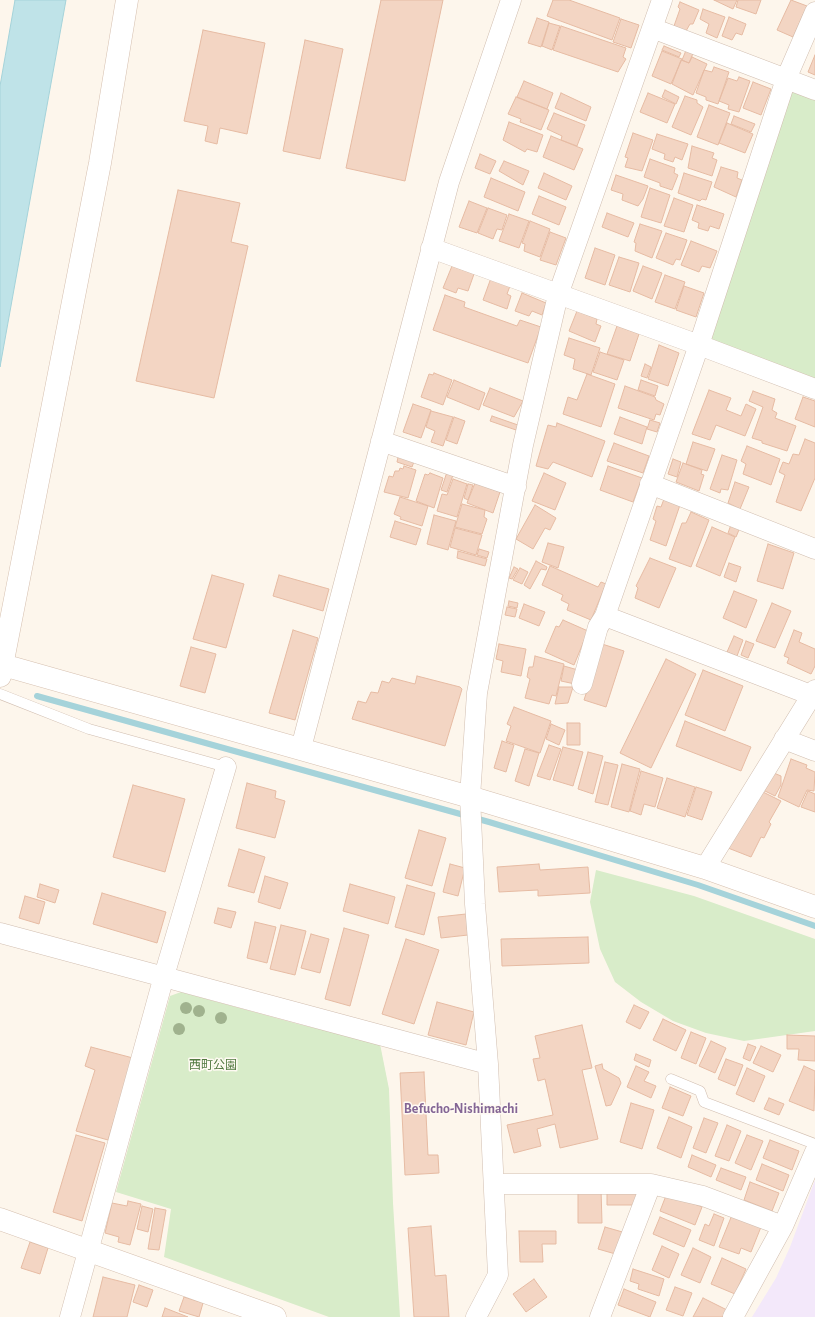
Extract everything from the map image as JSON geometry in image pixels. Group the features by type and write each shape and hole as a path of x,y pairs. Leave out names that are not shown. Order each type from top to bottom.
{"street":[{"path":"127,0 100,163 1,671 301,748 470,796 705,868 815,907"},
{"path":"301,748 449,182 511,0"},
{"path":"476,1317 498,1275 488,1064 475,904 470,796 477,693 516,487 558,295 662,0"},
{"path":"582,684 598,627 605,616 699,344 786,79 815,12"},
{"path":"652,28 815,90"},
{"path":"431,248 558,295 699,344 815,389"},
{"path":"381,441 516,487"},
{"path":"650,484 815,549"},
{"path":"605,616 813,693 705,868"},
{"path":"784,739 815,751"},
{"path":"70,1317 164,976 226,767"},
{"path":"0,932 488,1064"},
{"path":"732,1317 783,1226 815,1152"},
{"path":"494,1184 651,1184 703,1196 783,1226"},
{"path":"600,1317 651,1184"},
{"path":"0,1219 275,1317"}],"lane":[{"path":"0,694 89,729 226,767"},
{"path":"671,1079 700,1091 704,1102 815,1144"}],"shaded area":[{"path":"815,1180 815,1317 752,1317 776,1278 790,1247"}],"green space":[{"path":"790,87 815,97 815,384 705,341"},
{"path":"596,870 694,896 815,939 815,1031 744,1041 706,1033 673,1021 641,1002 615,982 600,949 590,902"},
{"name":"西町公園","path":"181,992 298,1024 380,1044 389,1089 393,1203 400,1317 329,1317 164,1257 171,1209 116,1192 170,996"}],"water":[{"path":"15,0 66,0 0,367 0,86"}],"building":[{"path":"381,0 443,0 405,181 346,168"},
{"path":"553,0 569,0 620,18 612,40 547,16"},
{"path":"714,0 737,0 733,9"},
{"path":"738,0 761,0 756,14 736,7"},
{"path":"791,0 807,6 793,37 777,30"},
{"path":"680,2 699,10 693,24 690,24 686,31 674,26 680,9 678,7"},
{"path":"703,9 725,17 717,38 706,33 709,24 700,19"},
{"path":"729,17 746,24 742,35 736,33 732,40 722,36"},
{"path":"537,18 549,22 541,47 528,43"},
{"path":"621,19 639,25 631,48 613,42"},
{"path":"549,23 560,26 552,50 542,46"},
{"path":"561,26 626,48 623,57 626,59 618,72 553,50"},
{"path":"203,30 265,43 247,134 220,128 217,144 205,141 208,126 184,121"},
{"path":"305,40 343,49 320,159 283,151"},
{"path":"664,46 681,53 679,57 662,50"},
{"path":"687,48 694,51 689,63 682,60"},
{"path":"662,51 682,59 671,84 652,76"},
{"path":"815,55 815,75 808,72"},
{"path":"692,57 707,64 693,95 672,84 681,60 689,63"},
{"path":"714,67 729,72 718,104 706,100 706,97 696,93 704,70 712,72"},
{"path":"739,77 750,81 739,112 728,109 729,105 719,101 728,78 737,81"},
{"path":"524,81 553,93 547,109 517,97"},
{"path":"753,82 771,89 761,115 743,108"},
{"path":"665,90 679,97 676,104 662,97"},
{"path":"561,93 591,107 586,121 555,108"},
{"path":"648,93 675,104 667,123 640,112"},
{"path":"685,96 697,100 697,103 703,107 691,135 672,127"},
{"path":"516,97 549,110 541,130 520,122 521,119 508,114"},
{"path":"709,105 730,113 718,145 697,137"},
{"path":"554,113 585,125 577,146 561,140 562,136 547,129"},
{"path":"734,116 755,124 751,132 731,124"},
{"path":"509,122 543,135 537,152 527,149 525,152 503,140"},
{"path":"727,123 753,134 745,153 719,143"},
{"path":"633,133 653,140 642,171 625,167 628,158 625,157"},
{"path":"657,134 688,144 682,160 675,157 673,162 664,159 665,154 652,149"},
{"path":"551,136 583,149 574,170 543,157"},
{"path":"692,146 714,153 712,158 717,160 712,176 688,168"},
{"path":"480,154 496,161 490,174 475,168"},
{"path":"650,159 675,168 674,173 678,175 672,190 660,186 660,183 644,177"},
{"path":"504,161 529,171 523,185 499,171"},
{"path":"721,167 738,172 737,178 742,180 736,197 714,187"},
{"path":"544,173 572,186 566,200 538,188"},
{"path":"684,173 712,182 706,200 702,199 700,201 678,193"},
{"path":"616,175 648,186 643,199 638,206 622,200 623,194 611,190"},
{"path":"491,178 525,192 518,211 484,197"},
{"path":"650,188 670,195 661,223 641,217"},
{"path":"178,190 240,203 231,242 248,246 214,398 136,381"},
{"path":"539,196 566,207 559,225 532,214"},
{"path":"674,198 693,205 684,232 664,226"},
{"path":"469,201 487,208 477,233 459,227"},
{"path":"697,205 724,214 719,229 710,226 708,231 698,228 699,223 692,220"},
{"path":"488,208 507,215 502,230 497,229 493,239 478,233"},
{"path":"607,213 634,223 628,237 602,227"},
{"path":"509,214 529,221 519,248 499,241"},
{"path":"530,221 550,229 540,257 524,251 525,244 522,243"},
{"path":"640,224 662,231 652,258 635,251 636,243 634,242"},
{"path":"550,232 566,238 556,265 540,260"},
{"path":"666,233 687,240 680,260 676,259 673,265 656,258"},
{"path":"691,241 717,251 710,268 702,266 699,272 681,265"},
{"path":"595,248 615,255 605,285 585,278"},
{"path":"619,257 639,263 630,292 609,285"},
{"path":"452,266 474,274 468,291 458,288 456,293 443,288"},
{"path":"643,266 662,273 652,299 633,291"},
{"path":"665,275 685,282 675,309 655,302"},
{"path":"491,278 510,286 507,294 511,296 507,309 483,300"},
{"path":"684,286 704,293 696,317 676,310"},
{"path":"522,293 546,303 542,315 532,311 529,316 515,311"},
{"path":"445,295 465,302 464,307 517,326 520,320 541,327 528,363 433,330"},
{"path":"577,311 597,319 596,324 601,326 595,342 569,331"},
{"path":"617,326 639,334 630,361 607,354"},
{"path":"569,338 600,348 591,375 573,369 575,359 564,355"},
{"path":"659,345 679,353 668,386 648,379"},
{"path":"600,352 624,360 617,380 593,372"},
{"path":"645,364 651,367 647,378 641,376"},
{"path":"434,373 452,380 443,405 421,397 429,374 433,375"},
{"path":"587,374 615,384 601,427 563,414 568,397 577,400"},
{"path":"454,380 485,393 479,410 447,397"},
{"path":"641,380 658,386 655,396 638,390"},
{"path":"625,386 655,397 656,400 664,404 660,415 656,414 654,420 618,408"},
{"path":"490,388 523,401 514,417 483,405"},
{"path":"709,390 731,398 726,410 741,416 746,404 756,409 745,436 716,425 710,440 692,434"},
{"path":"753,391 775,399 772,410 777,413 775,418 796,426 787,451 762,443 762,441 752,438 763,407 749,401"},
{"path":"803,397 815,401 815,427 795,419"},
{"path":"413,404 431,410 421,438 403,432"},
{"path":"431,411 453,417 443,446 431,442 435,431 426,427"},
{"path":"492,416 518,425 516,430 490,421"},
{"path":"454,417 465,421 457,444 446,440"},
{"path":"620,417 647,427 642,444 614,434"},
{"path":"650,420 660,423 657,432 647,429"},
{"path":"557,423 605,441 592,477 553,462 548,469 536,466 548,425 556,427"},
{"path":"805,439 815,443 815,478 801,511 776,502 785,475 779,472 783,462 789,464 793,454 799,455"},
{"path":"693,442 715,449 707,471 686,464"},
{"path":"614,443 649,456 643,473 607,461"},
{"path":"747,446 780,459 771,485 743,474 746,464 741,461"},
{"path":"399,453 415,459 412,467 397,462"},
{"path":"722,455 737,460 728,490 721,489 720,493 710,489"},
{"path":"673,459 681,462 677,477 668,474"},
{"path":"683,463 702,470 701,474 704,475 699,491 676,482"},
{"path":"404,466 416,470 408,498 384,492 389,476 393,477 395,471 399,471 400,468 403,469"},
{"path":"608,466 642,478 633,502 600,490"},
{"path":"447,472 453,475 447,492 441,490"},
{"path":"430,473 443,478 434,508 416,501 425,474 428,475"},
{"path":"544,473 566,483 555,510 532,501"},
{"path":"453,479 467,484 457,517 437,511 442,494 447,495"},
{"path":"735,482 749,487 740,509 728,503"},
{"path":"475,483 500,492 493,513 467,503"},
{"path":"468,484 473,485 468,500 464,498"},
{"path":"400,497 428,506 422,526 400,519 401,517 394,514"},
{"path":"664,499 680,505 666,546 650,540 656,521 653,519 657,506 661,507"},
{"path":"462,504 485,510 484,517 487,519 482,534 455,527"},
{"path":"535,505 556,518 550,530 545,528 533,549 516,539"},
{"path":"691,512 709,520 691,567 669,559 682,523 686,523"},
{"path":"434,515 456,521 448,550 427,544"},
{"path":"395,521 421,529 416,545 390,537"},
{"path":"732,522 741,525 736,537 728,533"},
{"path":"712,527 735,537 720,576 696,566"},
{"path":"455,528 482,535 476,555 450,547"},
{"path":"548,543 564,547 558,568 542,562"},
{"path":"768,544 794,553 783,589 757,581"},
{"path":"479,549 489,552 487,558 477,555"},
{"path":"458,551 487,559 485,566 457,558"},
{"path":"650,558 676,568 659,608 635,598 638,588 636,586"},
{"path":"536,561 547,567 546,570 541,569 530,589 524,585"},
{"path":"729,563 741,567 736,582 724,577"},
{"path":"550,566 598,587 601,582 606,584 591,620 567,610 569,604 561,600 563,595 542,585"},
{"path":"514,567 518,569 512,579 509,578"},
{"path":"520,568 528,572 522,584 513,580"},
{"path":"212,575 244,584 226,648 193,639"},
{"path":"279,575 329,589 323,611 273,596"},
{"path":"734,591 757,600 746,628 723,618"},
{"path":"509,601 518,603 517,608 508,606"},
{"path":"772,603 791,611 775,648 756,641"},
{"path":"524,604 545,612 539,626 519,618"},
{"path":"507,607 517,609 515,617 505,615"},
{"path":"563,620 588,631 574,665 545,652 556,626 559,627"},
{"path":"293,630 318,638 295,720 269,713"},
{"path":"794,630 802,633 799,642 815,649 815,666 811,674 787,663 789,658 784,656"},
{"path":"734,636 743,640 737,656 727,652"},
{"path":"746,641 754,644 748,658 741,655"},
{"path":"499,644 526,649 521,676 501,672 503,661 496,659"},
{"path":"602,644 624,651 606,707 584,700"},
{"path":"191,647 216,654 205,693 180,686"},
{"path":"535,656 564,664 556,696 552,695 549,704 525,698 530,679 527,677 529,667 533,667"},
{"path":"666,659 696,674 651,768 620,753"},
{"path":"564,666 578,670 575,684 561,681"},
{"path":"703,670 743,686 725,731 685,715"},
{"path":"417,676 460,687 462,689 445,746 352,719 358,701 366,703 371,692 378,693 382,681 389,683 392,678 415,684"},
{"path":"559,687 573,687 568,703 555,704"},
{"path":"514,707 551,721 540,753 506,741 511,726 507,724"},
{"path":"685,721 751,747 741,771 676,746"},
{"path":"567,723 580,723 580,745 567,745"},
{"path":"551,724 565,730 559,745 546,739"},
{"path":"502,741 514,745 506,772 494,768"},
{"path":"549,745 561,749 550,780 537,776"},
{"path":"563,747 583,752 573,786 553,780"},
{"path":"525,749 539,753 529,786 515,781"},
{"path":"588,752 603,756 593,794 578,789"},
{"path":"791,759 807,765 806,768 815,772 814,791 807,790 799,807 778,797"},
{"path":"605,762 618,765 608,805 595,802"},
{"path":"622,764 640,769 629,812 611,807"},
{"path":"641,771 663,778 655,807 644,804 641,815 630,811"},
{"path":"769,771 781,776 781,785 775,796 761,789"},
{"path":"667,778 695,787 685,817 657,808"},
{"path":"247,783 276,791 275,798 285,801 275,838 236,828"},
{"path":"133,785 185,799 165,872 113,857"},
{"path":"696,787 712,792 702,820 687,815"},
{"path":"757,789 781,801 769,822 771,824 764,838 761,837 751,857 728,848"},
{"path":"808,791 815,794 815,812 801,807"},
{"path":"419,830 446,838 432,886 405,878"},
{"path":"239,849 265,857 254,893 228,886"},
{"path":"450,864 465,868 458,896 443,892"},
{"path":"539,864 540,870 588,867 590,893 538,896 538,890 499,892 497,867"},
{"path":"265,876 288,883 280,909 258,902"},
{"path":"40,884 59,890 55,903 37,897"},
{"path":"350,884 395,897 388,924 343,911"},
{"path":"407,885 435,893 424,935 395,927"},
{"path":"102,893 166,912 157,943 93,924"},
{"path":"25,896 45,902 39,924 19,918"},
{"path":"218,908 236,912 231,928 214,923"},
{"path":"466,914 468,935 441,938 438,917"},
{"path":"255,922 276,927 267,963 247,958"},
{"path":"281,925 306,931 295,975 270,969"},
{"path":"344,928 369,935 350,1006 325,999"},
{"path":"311,934 329,939 320,973 301,968"},
{"path":"588,937 589,963 502,966 501,939"},
{"path":"406,939 439,950 414,1024 382,1014"},
{"path":"437,1002 474,1012 466,1045 428,1035"},
{"path":"634,1005 649,1012 640,1029 626,1022"},
{"path":"663,1019 686,1030 676,1051 653,1040"},
{"path":"582,1025 592,1068 582,1070 598,1139 560,1148 555,1124 537,1129 541,1146 514,1153 507,1125 553,1115 545,1079 538,1081 533,1059 540,1058 535,1036"},
{"path":"691,1032 706,1038 696,1064 681,1058"},
{"path":"787,1035 815,1036 815,1061 798,1060 799,1049 787,1049"},
{"path":"711,1041 726,1048 715,1073 699,1066"},
{"path":"748,1044 756,1047 750,1061 743,1058"},
{"path":"761,1046 781,1055 773,1072 753,1063"},
{"path":"91,1047 133,1058 108,1140 76,1131 95,1070 85,1066"},
{"path":"636,1054 651,1060 649,1067 634,1060"},
{"path":"726,1059 743,1065 735,1086 718,1079"},
{"path":"602,1064 603,1069 619,1078 621,1083 611,1105 606,1106 595,1066"},
{"path":"636,1066 649,1072 644,1081 656,1086 651,1098 627,1087"},
{"path":"804,1066 815,1071 814,1111 789,1101"},
{"path":"747,1068 765,1076 754,1102 736,1094"},
{"path":"424,1072 428,1155 438,1155 439,1173 405,1175 400,1073"},
{"path":"670,1087 691,1096 683,1116 662,1108"},
{"path":"769,1098 784,1104 779,1115 764,1109"},
{"path":"631,1103 654,1110 642,1149 620,1142"},
{"path":"669,1117 692,1127 681,1158 657,1148"},
{"path":"704,1118 718,1123 706,1153 693,1148"},
{"path":"727,1125 741,1131 729,1161 715,1156"},
{"path":"76,1135 105,1143 82,1221 53,1212"},
{"path":"747,1135 763,1141 751,1170 735,1163"},
{"path":"770,1140 799,1151 792,1170 763,1158"},
{"path":"692,1155 716,1165 711,1177 688,1167"},
{"path":"762,1164 789,1175 783,1191 756,1180"},
{"path":"721,1168 746,1177 741,1190 716,1180"},
{"path":"750,1182 779,1193 772,1211 744,1200"},
{"path":"607,1188 637,1188 637,1205 607,1205"},
{"path":"578,1189 601,1189 602,1223 578,1223"},
{"path":"667,1193 702,1207 695,1225 660,1211"},
{"path":"128,1201 141,1204 130,1245 118,1242 119,1237 105,1233 112,1203 127,1206"},
{"path":"142,1206 153,1209 148,1232 137,1229"},
{"path":"155,1208 166,1210 159,1250 148,1249"},
{"path":"714,1214 724,1218 714,1246 699,1240 705,1224 709,1226"},
{"path":"732,1215 761,1227 751,1252 741,1248 739,1254 719,1247"},
{"path":"660,1217 691,1230 684,1247 653,1234"},
{"path":"431,1226 435,1276 446,1275 449,1317 414,1317 408,1228"},
{"path":"605,1227 626,1233 619,1255 598,1249"},
{"path":"519,1231 556,1231 556,1244 542,1244 543,1262 520,1262"},
{"path":"30,1242 48,1248 40,1274 21,1268"},
{"path":"662,1246 679,1254 669,1278 652,1270"},
{"path":"693,1248 711,1257 700,1283 681,1275"},
{"path":"722,1258 746,1269 735,1294 711,1284"},
{"path":"633,1269 664,1279 659,1296 638,1289 639,1284 630,1281"},
{"path":"103,1277 135,1285 127,1317 93,1317"},
{"path":"534,1279 547,1297 526,1312 513,1294"},
{"path":"139,1285 153,1290 147,1307 133,1302"},
{"path":"675,1287 692,1293 683,1316 666,1310"},
{"path":"624,1289 656,1302 650,1317 618,1305"},
{"path":"184,1297 203,1303 199,1317 179,1311"},
{"path":"703,1298 727,1310 723,1317 693,1317"},
{"path":"165,1308 188,1317 162,1317"}],"waterway":[{"path":"37,696 489,822 698,885 815,926"}],"district":[{"name":"Befucho-Nishimachi","path":"461,1109"}]}
